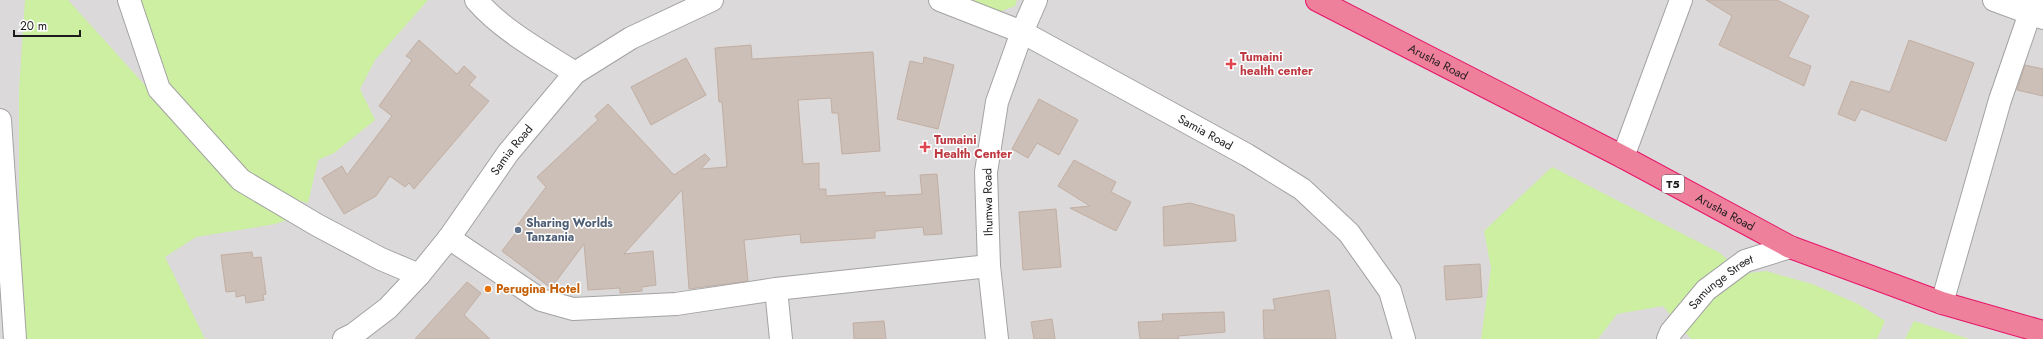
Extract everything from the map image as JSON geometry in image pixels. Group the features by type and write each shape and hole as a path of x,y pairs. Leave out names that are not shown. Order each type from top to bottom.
{"highway":[{"name":"Arusha Road","path":"1317,0 1623,157 1790,247 1942,303 2043,332"}],"street":[{"path":"129,0 159,89 241,180 282,206 349,242 381,259 419,275"},
{"path":"476,0 487,13 575,73"},
{"name":"Samia Road","path":"344,339 354,334 388,308 419,275 449,238 508,154 575,73 631,38 712,0"},
{"name":"Samia Road","path":"940,0 1022,32 1247,155 1302,189 1349,233 1390,291 1404,339"},
{"name":"Ihumwa Road","path":"997,339 989,266 986,172 997,102 1022,32 1036,0"},
{"path":"1623,157 1681,0"},
{"path":"1942,303 2000,100 2037,10 1994,0"},
{"path":"0,120 15,339"},
{"path":"449,238 541,300 573,309 676,304 776,289 989,266"},
{"name":"Samunge Street","path":"1668,339 1671,332 1706,290 1745,261 1790,247"},
{"path":"776,289 781,339"}],"shaded area":[{"path":"0,0 2043,0 2043,339 0,339"}],"green space":[{"path":"25,0 68,0 180,124 287,220 275,224 196,237 165,257 205,339 27,339 21,305 19,197 19,91"},
{"path":"141,0 428,0 375,60 360,89 375,120 334,153 318,160 308,203 282,196 231,158 173,91 149,32"},
{"path":"967,0 1017,0 1015,6 999,12"},
{"path":"1552,167 1720,253 1742,274 1766,271 1812,284 1858,304 1885,321 1877,339 1691,339 1663,306 1617,314 1598,339 1481,339 1491,268 1484,231"},
{"path":"1914,321 1969,339 1905,339"}],"building":[{"path":"1706,0 1777,0 1809,16 1788,57 1811,66 1804,86 1719,45 1732,16"},
{"path":"419,40 457,74 464,66 476,77 469,85 489,101 414,189 409,183 405,187 390,176 376,196 344,214 322,178 342,166 347,175 392,116 379,106 412,60 406,56"},
{"path":"1909,40 1974,63 1946,141 1861,109 1855,121 1838,114 1851,81 1890,92"},
{"path":"751,45 752,59 873,52 880,151 842,154 838,113 832,113 831,98 798,100 803,164 819,163 819,189 826,189 826,196 885,192 885,196 922,194 920,175 937,174 942,234 924,235 923,227 875,231 875,238 801,243 800,234 744,240 748,281 689,289 682,190 624,254 653,251 656,285 642,287 642,291 620,293 620,288 588,290 584,244 551,288 502,251 518,230 516,227 546,187 537,177 598,120 595,116 608,104 674,175 705,154 710,159 701,169 727,167 722,102 719,102 715,48"},
{"path":"924,57 954,65 938,129 897,119 910,61 923,64"},
{"path":"686,58 706,95 651,125 631,87"},
{"path":"2025,65 2043,69 2043,96 2017,90"},
{"path":"1039,99 1078,120 1059,155 1037,143 1028,158 1012,149"},
{"path":"1074,160 1116,182 1111,192 1131,202 1116,231 1070,208 1090,206 1058,186"},
{"path":"1190,203 1234,215 1236,241 1164,246 1163,207"},
{"path":"1056,209 1061,267 1023,270 1019,212"},
{"path":"252,252 253,258 261,257 266,294 263,295 264,300 246,303 245,295 236,297 236,291 226,292 221,255"},
{"path":"1480,264 1482,297 1446,300 1444,266"},
{"path":"467,282 481,293 464,315 490,339 415,339"},
{"path":"1329,290 1336,339 1264,339 1263,310 1275,310 1273,299"},
{"path":"1224,312 1225,332 1178,336 1179,339 1140,339 1138,322 1163,321 1162,314"},
{"path":"1052,319 1055,339 1034,339 1031,322"},
{"path":"884,321 886,339 854,339 853,323"}],"place":[{"name":"Tumaini health center","path":"1231,64"},
{"name":"Tumaini Health Center","path":"925,147"},
{"name":"Sharing Worlds Tanzania","path":"518,230"},
{"name":"Perugina Hotel","path":"488,289"}]}
